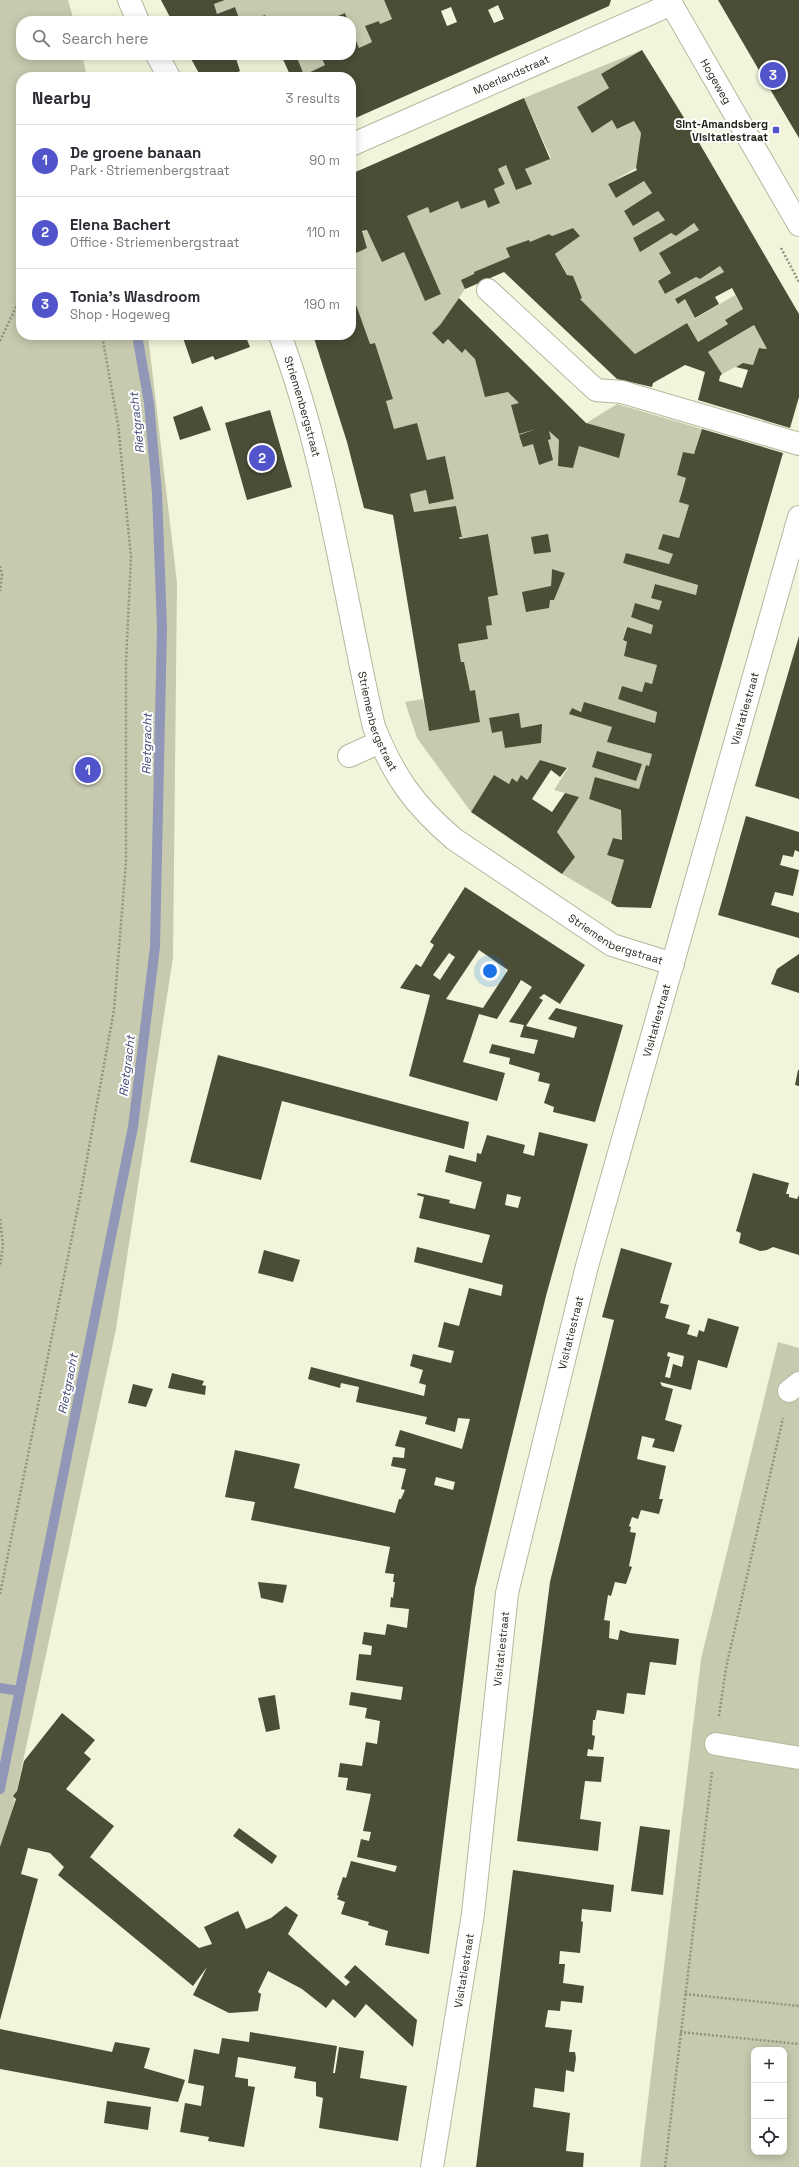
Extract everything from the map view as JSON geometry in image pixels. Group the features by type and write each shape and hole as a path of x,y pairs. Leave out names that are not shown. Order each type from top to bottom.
{"street":[{"path":"129,0 136,16"},
{"name":"Moerlandstraat","path":"356,143 670,2"},
{"name":"Hogeweg","path":"670,2 799,225"},
{"path":"160,60 166,72"},
{"path":"488,290 596,390 622,392 799,444"},
{"name":"Striemenbergstraat","path":"282,340 291,365 326,490 374,727 387,760 407,792 430,819 454,839 612,945 674,964"},
{"name":"Visitatiestraat","path":"432,2167 473,1914 507,1593 587,1266 674,964 799,517"},
{"path":"349,756 380,742"},
{"path":"716,1744 799,1758"}],"path":[{"path":"0,341 16,307"},
{"path":"0,1594 80,1197 114,1010 126,862 126,662 131,556 118,424 103,340"},
{"path":"0,566 2,575 0,591"},
{"path":"0,1219 3,1246 0,1267"},
{"path":"664,2167 726,1668 794,1387"},
{"path":"685,1994 799,2006"},
{"path":"680,2032 799,2044"}],"green space":[{"path":"0,0 68,0 73,16 16,16 16,60 83,60 86,72 16,72 16,340 149,340 177,583 173,957 116,1329 13,1808 0,1855"},
{"path":"225,0 384,0 392,19 380,24 379,21 366,26 372,42 359,48 356,40 356,16 346,16 345,13 338,16 238,16 235,7 217,14 214,4"},
{"path":"642,50 601,74 609,88 577,107 592,132 612,120 618,129 634,121 641,133 636,168 608,184 616,198 644,181 652,193 624,211 633,226 658,211 665,220 633,238 640,251 671,233 676,236 694,223 699,230 659,253 671,273 658,281 665,294 696,277 700,279 720,266 724,272 685,299 695,318 693,320 735,295 743,309 725,320 728,324 698,342 687,323 635,354 580,299 581,298 555,254 580,236 573,228 552,236 549,234 491,278 465,289 440,325 559,440 617,404 702,429 694,454 683,452 677,475 686,478 689,505 679,538 663,534 658,549 673,554 669,564 626,553 623,563 698,585 696,595 655,584 651,597 662,601 659,610 635,603 631,616 653,625 651,634 626,627 623,640 657,665 652,684 645,682 642,692 622,686 618,699 657,712 655,723 584,702 581,712 572,708 570,713 612,727 608,742 652,754 649,766 646,765 639,789 596,777 589,799 621,810 622,840 613,838 607,855 624,860 611,903 562,874 575,857 557,832 579,797 554,790 568,768 540,760 527,780 521,776 517,782 512,778 509,784 494,776 471,812 417,738 405,702 423,699 429,731 480,721 475,691 470,691 464,662 461,662 458,644 488,639 486,626 492,625 488,597 498,595 488,534 460,539 459,537 462,536 456,506 414,512 410,494 426,490 430,504 454,499 445,456 427,460 394,429 386,401 393,399 375,343 370,344 356,314 356,253 367,248 362,232 367,230 404,252 425,301 441,294 407,216 428,207 458,201 461,209 485,200 488,208 500,203 494,189 505,184 498,169 506,165 516,190 531,184 525,169 551,158 524,98","holes":["552,569 565,573 554,600 550,600"]},
{"path":"298,60 322,60 325,65 310,72 303,72"},
{"path":"754,325 767,349 759,348 753,365 743,363 722,374 708,352"},
{"path":"778,1342 799,1348 799,2167 640,2167 701,1659"}],"building":[{"path":"161,0 225,0 214,4 217,14 235,7 238,16 169,16"},
{"path":"384,0 611,0 609,6 356,118 356,72 310,72 325,65 322,60 356,60 356,40 359,48 372,42 365,26 379,21 380,24 392,19","holes":["498,5 504,19 494,23 488,10","451,7 457,22 447,26 441,11"]},
{"path":"718,0 799,0 799,138 777,101"},
{"path":"345,13 346,16 338,16"},
{"path":"642,50 694,134 799,314 799,397 790,428 698,400 705,372 685,365 653,383 652,387 617,379 504,272 465,289 461,280 474,274 474,272 510,257 506,248 529,240 530,242 549,234 552,236 573,228 580,236 555,254 567,275 573,276 582,298 580,299 635,354 687,323 698,342 728,324 725,320 743,309 732,288 715,297 719,304 695,318 685,299 678,304 675,299 724,272 720,266 700,279 696,277 665,294 658,281 671,273 659,253 699,230 694,223 676,236 671,233 640,252 633,238 665,220 658,211 633,226 624,211 652,193 644,181 616,198 608,184 637,170 636,168 641,133 634,121 617,129 612,120 592,133 577,107 609,88 601,74","holes":["754,325 767,349 759,348 753,365 743,363 736,367 748,370 742,388 719,381 722,374 708,352"]},
{"path":"192,60 237,60 240,71 238,72 198,72"},
{"path":"283,60 298,60 303,72 289,72"},
{"path":"524,98 550,159 525,169 532,184 516,190 506,165 498,169 505,184 494,189 500,203 488,208 485,200 461,209 458,201 430,213 428,207 407,216 441,294 425,301 404,252 382,262 367,230 362,231 367,248 356,253 356,172"},
{"path":"459,298 586,423 625,434 619,458 579,446 573,468 558,466 559,440 549,431 551,439 548,440 553,460 539,465 533,444 523,447 519,435 536,429 519,434 511,405 519,403 508,392 485,397 475,359 465,349 462,353 448,339 443,344 432,333 440,325"},
{"path":"356,305 370,344 375,343 393,399 386,401 394,429 417,423 427,460 445,456 454,499 429,504 426,490 410,494 414,512 456,506 462,537 459,537 460,539 488,534 498,595 488,597 492,625 486,626 488,639 458,644 461,662 464,662 470,691 475,690 480,722 429,731 393,515 364,508 347,442 315,340 356,340"},
{"path":"184,340 247,340 250,347 215,360 213,356 192,364"},
{"path":"202,406 211,430 180,440 173,417"},
{"path":"270,410 292,487 247,500 225,423"},
{"path":"702,429 783,453 651,908 617,907 611,903 624,860 607,855 613,838 622,840 621,810 589,799 595,777 639,789 646,765 649,766 652,754 607,742 612,727 569,714 572,708 581,712 584,702 655,723 657,712 618,699 622,686 642,692 645,682 652,684 657,665 624,656 627,642 623,640 627,627 651,634 653,625 631,617 635,603 659,610 662,601 651,598 655,584 696,595 698,585 623,563 626,553 669,564 673,554 658,549 663,534 679,538 689,505 679,502 686,478 677,475 683,452 694,454"},
{"path":"548,534 551,552 534,554 531,537"},
{"path":"552,569 565,573 554,600 550,600 549,608 526,612 522,592 551,586"},
{"path":"799,636 799,799 755,786"},
{"path":"519,713 521,728 542,724 541,743 505,748 502,731 492,733 489,718"},
{"path":"597,751 642,764 636,781 592,767"},
{"path":"540,760 567,768 560,777 551,770 532,799 552,812 565,793 579,797 557,832 575,857 562,874 471,812 494,775 509,784 512,778 517,782 521,775 527,780"},
{"path":"746,816 799,832 799,852 795,850 793,857 783,855 780,865 799,870 793,896 775,892 771,905 799,913 799,938 718,915"},
{"path":"465,887 585,965 560,1004 544,994 539,998 543,1000 526,1026 574,1038 577,1027 548,1019 556,1008 623,1025 595,1122 553,1112 554,1107 544,1103 550,1084 538,1081 540,1073 509,1064 510,1058 489,1053 492,1044 534,1054 538,1040 520,1037 524,1025 509,1022 532,987 521,980 497,1019 479,1014 463,1062 505,1073 497,1101 409,1076 430,995 400,988 416,964 421,967 434,945 430,942","holes":["479,950 508,970 483,1008 446,999","449,953 455,957 440,980 433,975"]},
{"path":"799,954 799,993 771,984 777,969"},
{"path":"218,1055 469,1122 464,1149 282,1101 261,1180 190,1162"},
{"path":"799,1070 799,1086 795,1085"},
{"path":"539,1132 588,1144 546,1296 475,1588 429,1954 385,1945 388,1931 368,1925 369,1922 341,1914 345,1902 337,1899 343,1877 346,1878 351,1861 395,1872 397,1866 357,1857 361,1839 369,1841 371,1832 363,1831 371,1794 346,1790 348,1778 338,1777 340,1763 362,1766 366,1742 377,1744 380,1721 365,1718 367,1708 349,1705 351,1692 401,1700 403,1687 356,1680 359,1654 371,1655 372,1646 362,1644 364,1632 385,1635 387,1624 407,1628 409,1609 390,1607 395,1582 393,1582 394,1574 385,1573 390,1547 251,1520 255,1502 225,1497 235,1450 300,1464 294,1488 395,1513 399,1499 401,1499 405,1490 401,1489 406,1469 391,1466 393,1457 404,1458 405,1448 395,1446 400,1430 462,1449 470,1419 458,1418 455,1432 425,1424 427,1417 356,1402 359,1387 341,1383 340,1388 308,1379 311,1367 424,1396 426,1385 419,1383 423,1370 410,1366 413,1354 451,1363 454,1351 438,1347 444,1322 459,1326 469,1288 501,1296 503,1285 414,1262 417,1247 482,1263 490,1235 419,1218 424,1197 417,1195 418,1193 450,1200 449,1203 475,1209 482,1182 445,1172 449,1155 476,1162 477,1153 481,1154 487,1135 525,1145 523,1153 534,1156","holes":["507,1194 521,1197 518,1208 505,1205","436,1477 455,1482 453,1490 434,1485"]},
{"path":"753,1173 789,1183 786,1194 789,1194 789,1197 797,1199 799,1195 799,1255 773,1247 760,1251 739,1243 741,1233 736,1231"},
{"path":"621,1248 672,1263 660,1303 669,1305 665,1318 690,1325 687,1334 697,1337 699,1330 704,1332 708,1318 739,1327 727,1368 698,1360 691,1390 660,1382 662,1386 673,1389 665,1420 682,1425 674,1452 652,1447 655,1439 642,1436 637,1459 666,1466 659,1499 663,1499 659,1514 641,1510 638,1519 632,1517 629,1526 631,1527 630,1532 636,1533 629,1566 632,1567 626,1584 615,1582 611,1596 608,1595 604,1620 610,1621 609,1638 618,1640 620,1630 630,1633 679,1639 676,1665 650,1662 645,1695 627,1693 624,1714 597,1710 595,1720 593,1720 592,1735 595,1736 593,1750 588,1749 587,1756 604,1757 601,1782 585,1781 580,1819 601,1822 598,1851 517,1841 550,1582 614,1320 602,1317","holes":["668,1352 684,1356 682,1367 673,1364 670,1378 665,1377 670,1357 667,1356"]},
{"path":"264,1250 300,1260 293,1282 258,1273"},
{"path":"172,1373 204,1381 202,1385 206,1386 205,1395 168,1388"},
{"path":"133,1384 153,1389 146,1407 128,1403"},
{"path":"258,1582 287,1585 283,1603 261,1598"},
{"path":"275,1695 280,1729 266,1732 258,1698"},
{"path":"62,1713 95,1740 84,1753 91,1759 66,1789 114,1826 90,1857 199,1948 212,1944 204,1927 238,1911 246,1929 271,1918 286,1906 298,1915 288,1934 346,1986 350,1982 344,1977 355,1965 417,2020 413,2047 366,2004 355,2018 333,1999 326,2008 302,1989 268,1971 258,1992 261,1994 258,2011 229,2013 193,1995 207,1967 193,1986 58,1875 64,1867 50,1853 28,1848 21,1874 38,1879 0,2020 0,1847 16,1799 13,1796 17,1791 24,1761"},
{"path":"640,1826 670,1830 663,1895 631,1891"},
{"path":"239,1828 277,1856 272,1864 233,1836"},
{"path":"513,1870 614,1885 611,1912 582,1909 581,1921 583,1922 580,1953 560,1951 559,1964 565,1964 563,1983 584,1986 582,2003 561,2001 560,2011 548,2010 545,2027 572,2030 569,2052 575,2052 576,2058 574,2072 566,2070 564,2092 535,2088 533,2107 570,2113 566,2151 584,2153 583,2167 476,2167"},
{"path":"0,2029 112,2052 115,2042 150,2048 144,2068 185,2080 178,2102 0,2069"},
{"path":"250,2032 337,2046 333,2073 335,2073 339,2047 364,2051 360,2078 407,2086 398,2141 319,2128 323,2098 316,2096 316,2082 294,2078 296,2067 238,2057 235,2077 248,2079 248,2086 255,2087 244,2147 208,2141 209,2137 180,2132 185,2103 201,2106 204,2086 188,2083 194,2049 219,2054 222,2038 249,2042"},
{"path":"107,2101 151,2107 148,2130 104,2123"}],"waterway":[{"name":"Rietgracht","path":"0,1789 133,1127 155,947 162,627 157,493 149,403 138,340"},
{"path":"0,1688 20,1691"}],"place":[{"name":"Tonia's Wasdroom","path":"773,75"},
{"name":"Sint-Amandsberg Visitatiestraat","path":"776,130"},
{"name":"Elena Bachert","path":"262,458"},
{"name":"De groene banaan","path":"88,770"}]}
